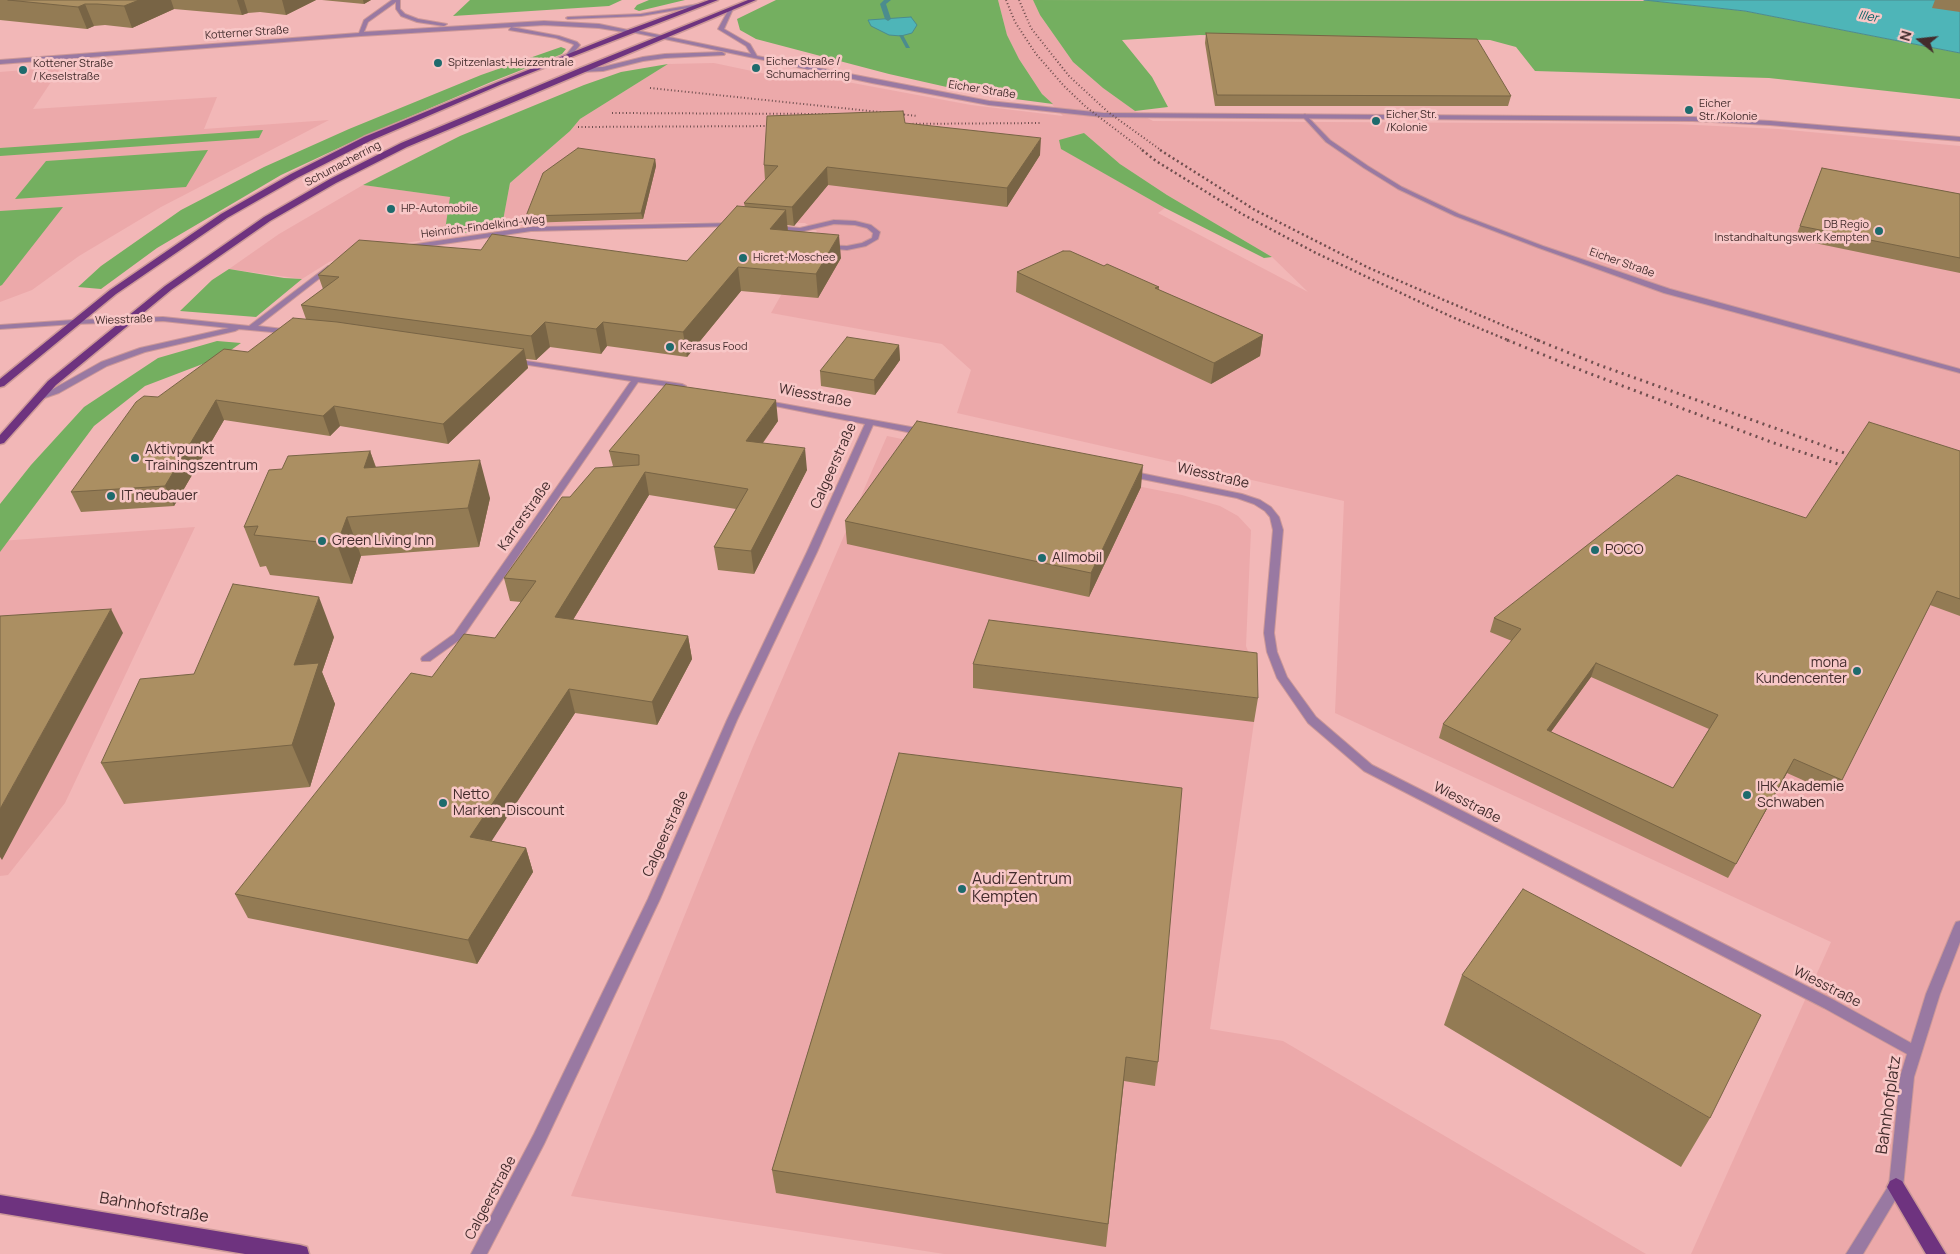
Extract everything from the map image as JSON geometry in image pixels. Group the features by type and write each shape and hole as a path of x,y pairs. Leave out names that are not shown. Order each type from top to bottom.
{"main road":[{"name":"Schumacherring","path":"0,384 113,292 224,216 294,176 367,139 569,55 715,0"},
{"name":"Schumacherring","path":"0,441 52,383 168,288 217,252 267,219 333,181 404,145 580,70 753,0"},
{"path":"1896,1187 1937,1254"},
{"name":"Bahnhofstraße","path":"0,1204 300,1254"}],"street":[{"path":"361,34 366,21 397,0 398,8 403,15 417,20 470,27"},
{"name":"Kotterner Straße","path":"544,23 568,18 641,15 704,4"},
{"path":"731,9 721,29 748,45 755,57"},
{"name":"Kotterner Straße","path":"0,62 361,34 544,23 599,26 660,37"},
{"name":"Kotterner Straße","path":"495,26 557,37 575,43 576,45 569,55"},
{"name":"Eicher Straße","path":"660,37 906,88 1017,107 1103,115 1693,119 1770,122 1960,139"},
{"path":"580,70 603,70 643,58 665,56 723,54 755,57"},
{"name":"Eicher Straße","path":"1305,116 1328,140 1400,188 1467,218 1541,247 1667,291 1960,371"},
{"path":"764,227 802,233 834,222 869,226 877,232 875,239 864,246 848,248 820,244"},
{"name":"Heinrich-Findelkind-Weg","path":"399,249 531,229 746,226"},
{"path":"250,327 334,264"},
{"name":"Wiesstraße","path":"0,327 130,319 163,319 304,333"},
{"name":"Wiesstraße","path":"39,398 56,391 104,364 143,350 250,327"},
{"path":"510,360 694,388"},
{"name":"Karrerstraße","path":"426,659 458,636 636,379"},
{"name":"Wiesstraße","path":"756,400 928,433"},
{"name":"Calgeerstraße","path":"479,1254 539,1139 654,899 732,720 812,552 870,422"},
{"name":"Wiesstraße","path":"1121,472 1239,496 1257,502 1268,509 1274,517 1278,530 1269,633 1272,652 1282,678 1312,720 1368,768 1829,1004 1914,1050"},
{"name":"Bahnhofplatz","path":"1854,1254 1896,1187 1907,1076 1933,994 1960,926"}],"shaded area":[{"path":"998,0 1033,0 1040,15 1073,62 1103,88 1135,111 1153,121 1675,124 1778,129 1960,146 1960,1254 1691,1254 1831,942 1335,713 1344,501 957,413 971,370 942,344 771,313 817,231 805,223 686,222 502,226 510,183 570,131 580,119 668,64 714,63 766,74 779,72 815,76 971,105 1063,116 1042,94 1019,59 1007,35","holes":["1084,133 1120,164 1167,195 1272,257 1308,292 1158,213 1165,208 1062,149"]},
{"path":"61,67 33,109 217,97 204,129 329,120 161,207 79,256 32,290 0,302 0,72"},
{"path":"363,185 451,197 444,237 379,247 329,262 302,279 229,269 279,234"},
{"name":"Audi Zentrum Kempten","path":"887,436 1182,495 1220,506 1238,516 1251,530 1246,646 1253,664 1254,722 1210,1029 1283,1041 1646,1254 944,1254 571,1196 752,749"},
{"path":"195,527 65,803 8,875 0,876 0,541"}],"green space":[{"path":"470,0 622,0 609,6 453,16"},
{"path":"649,0 685,0 639,11 634,9 637,5"},
{"path":"776,0 998,0 1007,35 1019,59 1042,94 1053,104 1000,97 994,88 975,83 960,90 889,74 756,39 740,30 737,19"},
{"path":"1033,0 1655,1 1745,11 1960,53 1960,99 1769,78 1535,71 1516,47 1490,40 1200,35 1122,40 1152,77 1168,107 1135,111 1103,88 1073,62 1040,15"},
{"path":"561,47 566,49 562,54 358,139 281,175 157,248 101,289 78,287 101,266 181,210 264,167 349,129 481,75"},
{"path":"668,64 580,119 570,131 510,183 502,226 444,237 450,197 363,185 460,136 584,85 621,72"},
{"path":"263,130 259,138 0,156 0,148"},
{"path":"1084,133 1120,164 1167,195 1272,257 1264,258 1165,208 1061,149 1059,140"},
{"path":"208,150 186,187 15,199 46,161"},
{"path":"63,207 2,285 0,286 0,211"},
{"path":"229,269 302,279 256,317 180,311 212,280"},
{"path":"217,341 241,343 221,357 145,386 94,426 0,552 0,504 31,465 84,407 158,358"}],"water":[{"name":"Iller","path":"1644,0 1960,0 1960,53 1745,11"},
{"path":"911,17 917,25 912,33 901,36 889,35 871,26 868,20"}],"building":[{"path":"8,0 139,0 124,6 85,4 78,7"},
{"path":"1206,33 1477,39 1511,96 1217,95"},
{"path":"903,111 905,123 1041,138 1007,188 827,167 792,207 744,203 778,166 764,165 767,116"},
{"path":"578,148 655,159 641,213 526,216 543,173"},
{"name":"DB Regio Instandhaltungswerk Kempten","path":"1822,168 1960,194 1960,258 1800,226"},
{"path":"737,206 786,210 770,229 839,235 816,274 738,267 683,332 603,322 596,329 545,322 531,336 301,305 339,277 318,275 359,240 481,250 492,234 687,261"},
{"path":"1063,251 1070,251 1104,266 1107,264 1159,287 1155,288 1263,335 1214,363 1017,272"},
{"path":"293,318 337,322 524,349 443,424 334,406 323,416 216,400 165,486 71,492 136,402 144,396 158,397 224,349 248,352"},
{"path":"847,337 899,345 874,380 820,371"},
{"path":"666,384 776,400 746,441 805,448 751,551 714,547 748,489 645,472 555,617 688,636 652,702 569,689 470,837 526,848 468,940 235,894 411,673 432,677 464,634 495,638 536,581 504,578 562,497 570,497 595,468 639,465 639,455 609,451"},
{"path":"917,421 1143,465 1091,573 845,521"},
{"path":"1869,422 1960,451 1960,599 1937,591 1842,780 1794,759 1736,864 1443,724 1521,629 1494,618 1677,475 1806,518","holes":["1596,663 1718,715 1673,788 1547,730"]},
{"path":"370,451 364,468 480,460 468,508 347,517 337,544 254,535 258,526 244,527 269,470 282,469 288,456"},
{"path":"233,584 319,597 294,665 319,663 292,745 101,763 140,679 194,674"},
{"path":"111,609 0,809 0,616"},
{"path":"989,620 1257,653 1258,698 973,664"},
{"path":"899,753 1182,788 1158,1062 1126,1057 1108,1224 772,1170"},
{"path":"1523,889 1761,1015 1710,1118 1462,975"}],"waterway":[{"path":"888,0 883,4 888,19"},
{"path":"901,36 908,47"}],"railway":[{"path":"1006,0 1015,22 1036,54 1064,86 1086,107 1144,151"},
{"path":"1019,0 1031,28 1069,76 1108,112 1162,151"},
{"path":"650,88 918,116"},
{"path":"612,113 831,114"},
{"path":"895,124 1042,123"},
{"path":"578,127 780,126"},
{"path":"1142,150 1156,161 1242,214 1316,253 1452,317 1510,341"},
{"path":"1160,150 1255,210 1369,268 1540,341"},
{"path":"1507,340 1583,371 1771,442 1853,469"},
{"path":"1537,340 1599,365 1861,459"}],"place":[{"name":"Spitzenlast-Heizzentrale","path":"438,63"},
{"name":"Eicher Straße / Schumacherring","path":"756,68"},
{"name":"Kottener Straße / Keselstraße","path":"23,70"},
{"name":"Eicher Str./Kolonie","path":"1689,110"},
{"name":"Eicher Str. /Kolonie","path":"1376,121"},
{"name":"HP-Automobile","path":"391,209"},
{"name":"DB Regio Instandhaltungswerk Kempten","path":"1879,231"},
{"name":"Hicret-Moschee","path":"743,258"},
{"name":"Kerasus Food","path":"670,347"},
{"name":"Aktivpunkt Trainingszentrum","path":"135,458"},
{"name":"IT neubauer","path":"111,496"},
{"name":"Green Living Inn","path":"322,541"},
{"name":"POCO","path":"1595,550"},
{"name":"Allmobil","path":"1042,558"},
{"name":"mona Kundencenter","path":"1857,671"},
{"name":"IHK Akademie Schwaben","path":"1747,795"},
{"name":"Netto Marken-Discount","path":"443,803"},
{"name":"Audi Zentrum Kempten","path":"962,889"}]}
